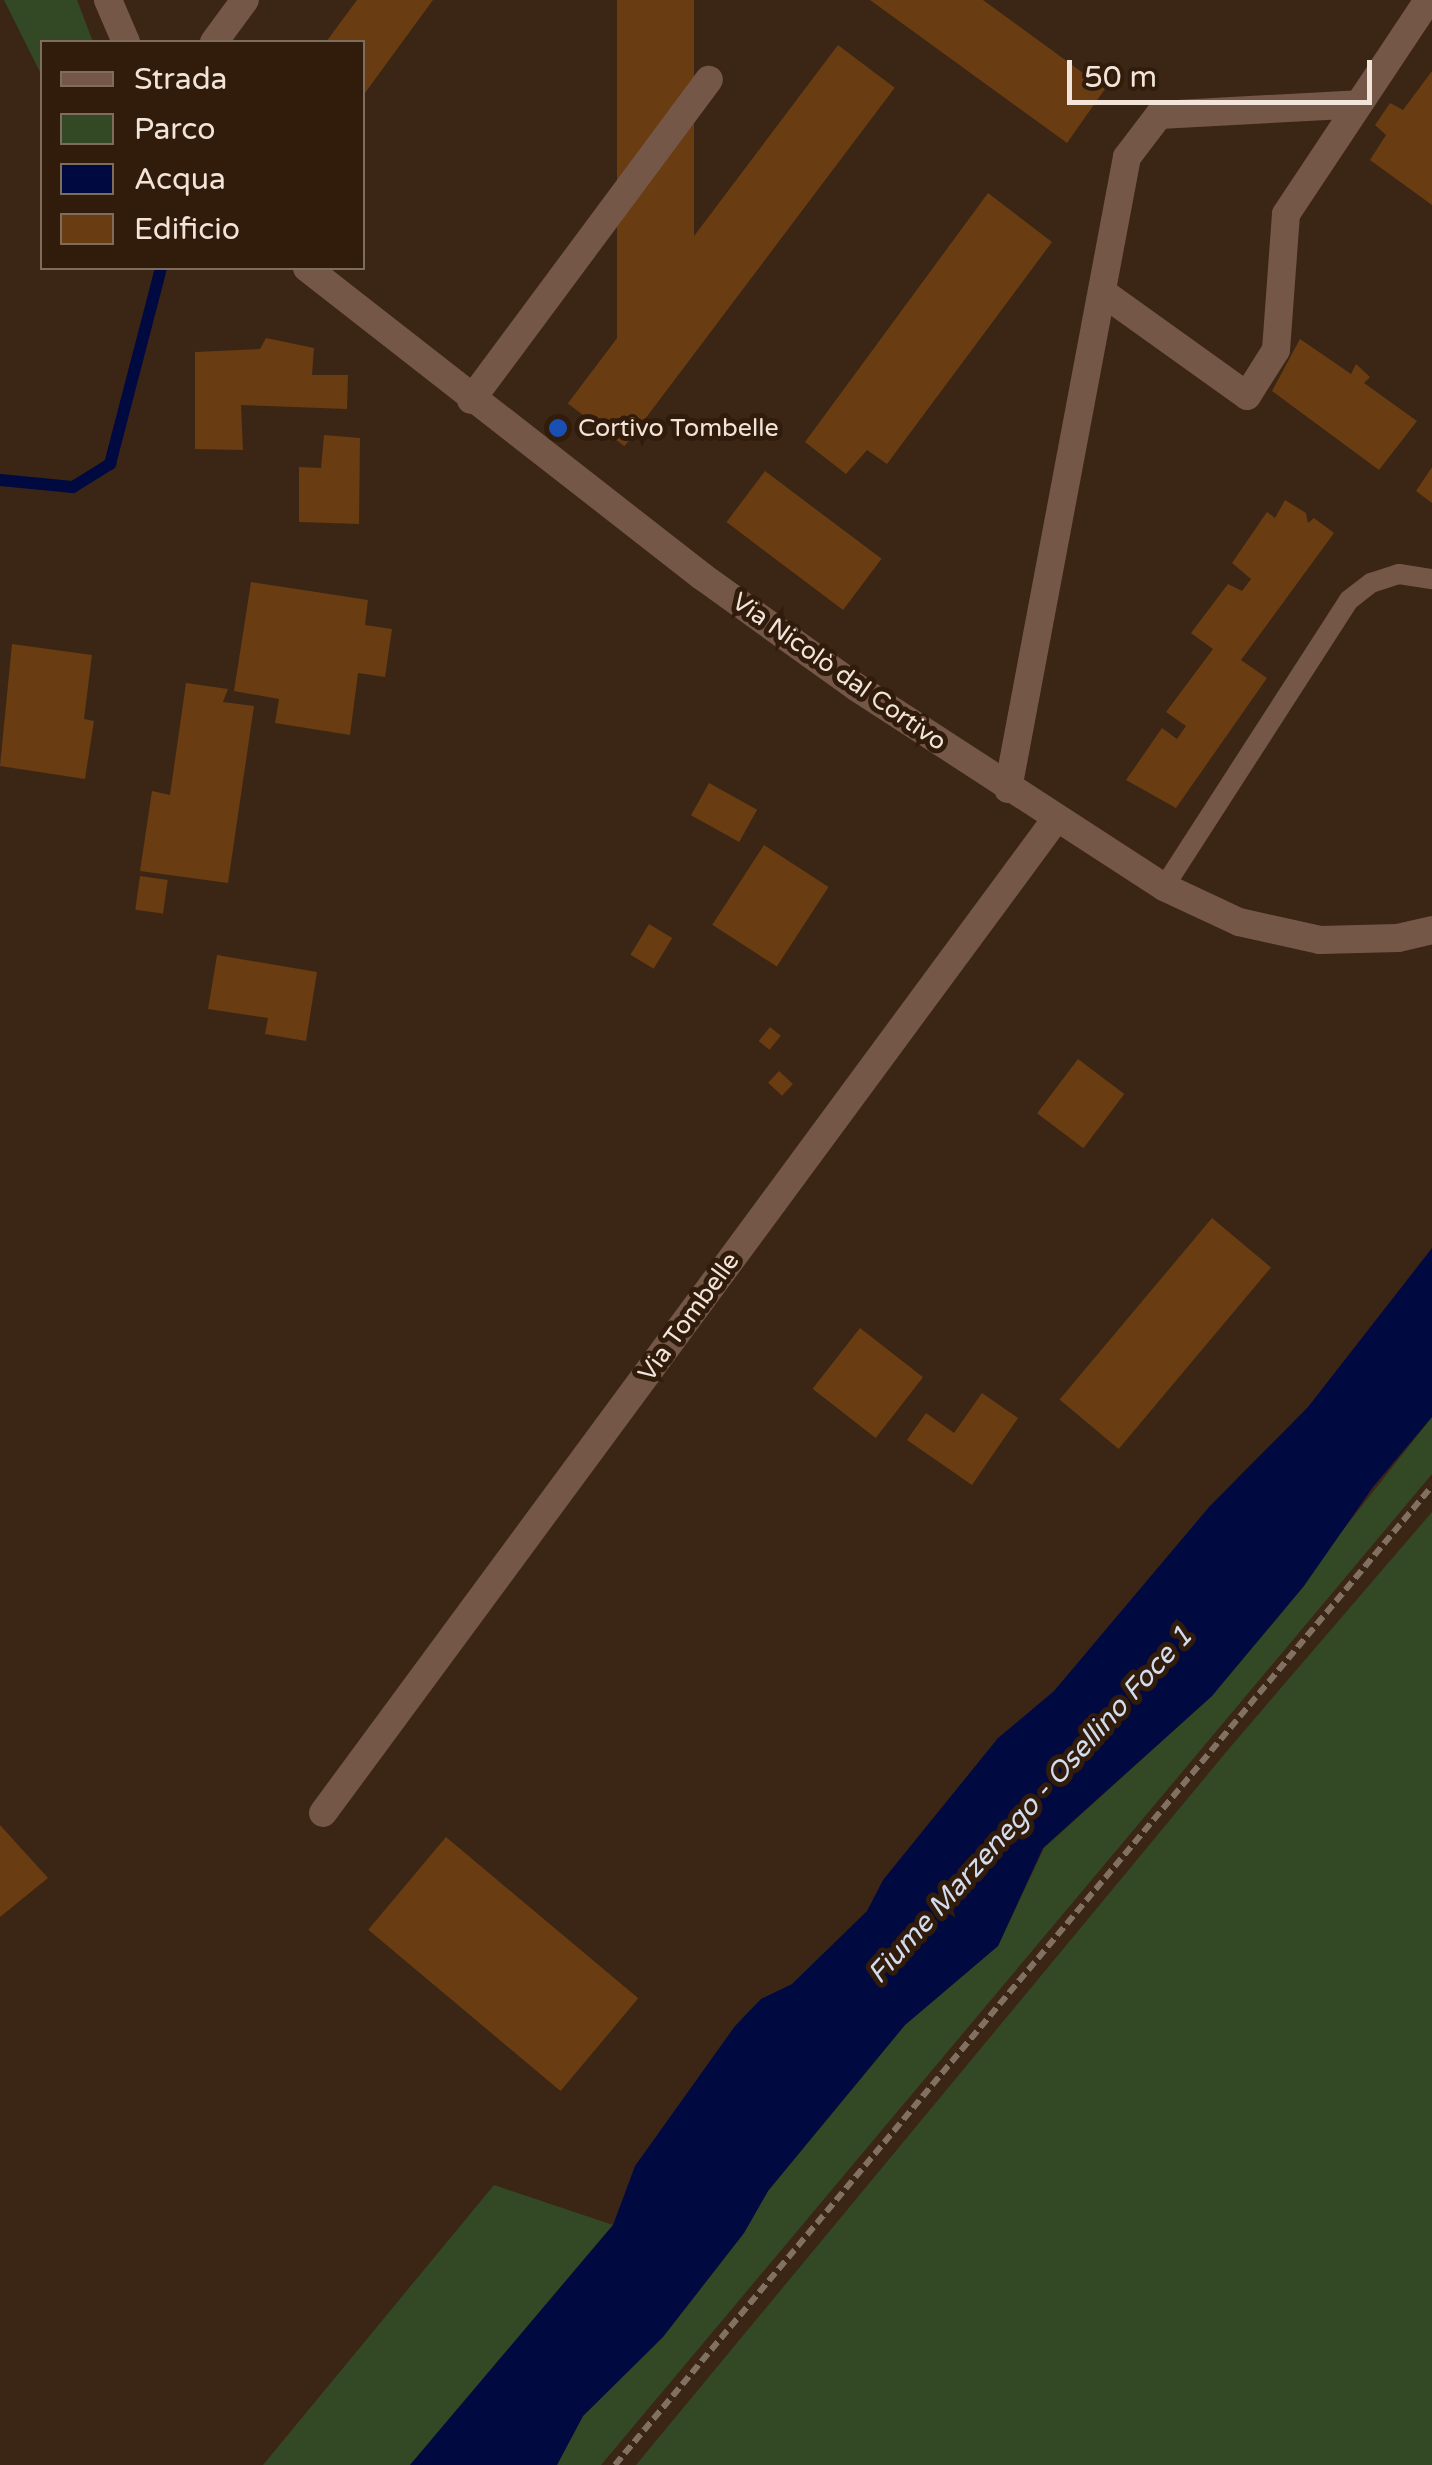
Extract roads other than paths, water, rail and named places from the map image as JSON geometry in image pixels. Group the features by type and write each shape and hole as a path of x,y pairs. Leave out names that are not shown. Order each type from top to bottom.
{"street":[{"path":"108,0 125,40"},
{"path":"215,40 245,0"},
{"path":"1102,292 1247,396 1276,350 1286,214 1428,0"},
{"path":"471,400 709,80"},
{"path":"1008,789 1128,156 1159,114 1359,104"},
{"name":"Via Nicolò dal Cortivo","path":"308,270 702,576 1008,789 1164,887 1239,922 1320,940 1398,938 1432,930"},
{"name":"Via Tombelle","path":"324,1813 1055,820"}],"lane":[{"path":"1164,887 1349,600 1371,582 1399,574 1432,579"}],"water":[{"name":"Fiume Marzenego - Osellino Foce 1","path":"1432,1248 1432,1417 1373,1487 1304,1586 1212,1696 1043,1848 998,1946 905,2025 768,2191 744,2233 663,2337 583,2416 557,2465 410,2465 613,2225 635,2166 735,2026 761,1999 792,1984 867,1911 883,1880 998,1738 1054,1691 1209,1507 1308,1407"}],"waterway":[{"path":"0,480 73,487 110,464 160,270"}],"place":[{"name":"Cortivo Tombelle","path":"558,428"}]}
